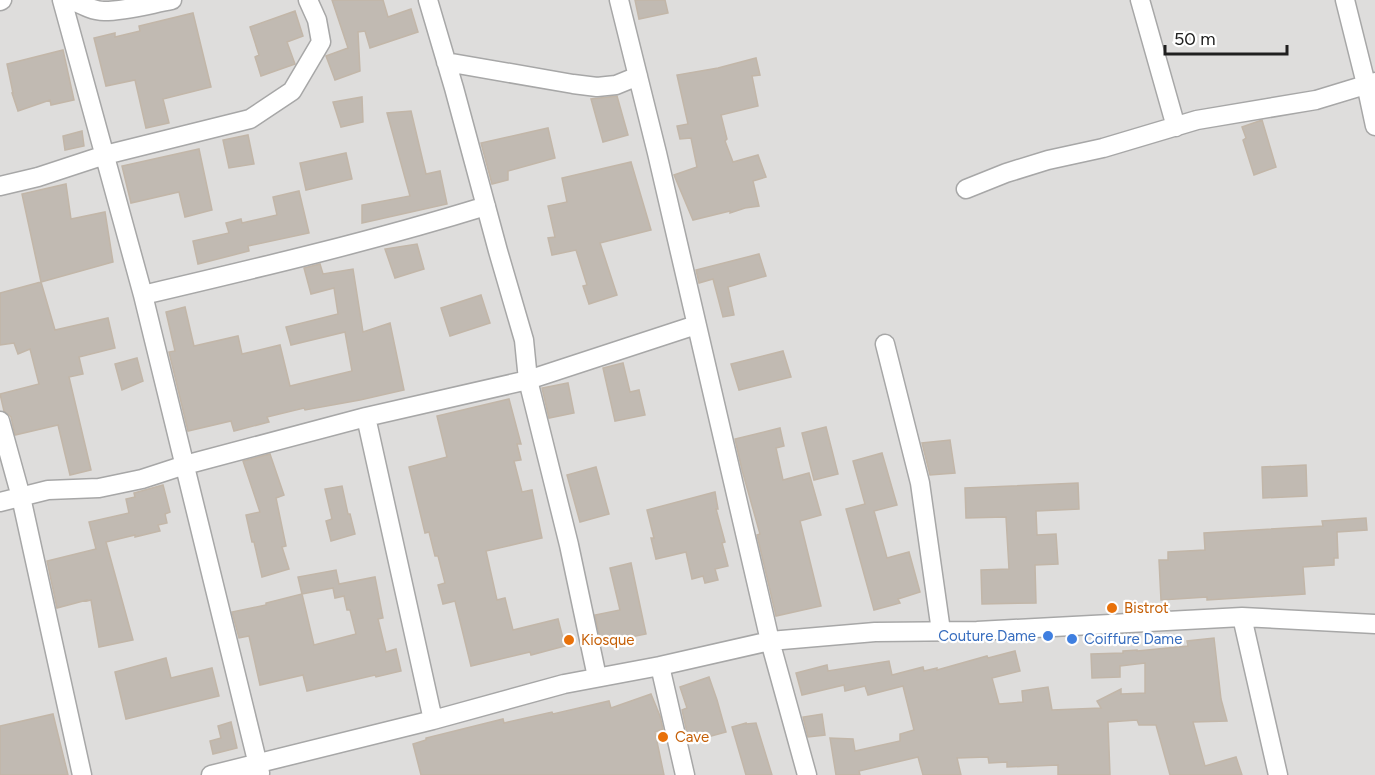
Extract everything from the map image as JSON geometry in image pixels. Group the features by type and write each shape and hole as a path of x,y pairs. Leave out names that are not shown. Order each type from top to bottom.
{"street":[{"path":"62,0 143,295 259,769"},
{"path":"72,0 85,7 102,11 127,9 172,0"},
{"path":"0,186 38,177 105,154 250,119 292,91 321,42 317,20 308,0"},
{"path":"428,0 524,340 528,380 568,544 597,677"},
{"path":"619,0 770,641 807,775"},
{"path":"1140,0 1176,127"},
{"path":"1344,0 1371,83 1375,126"},
{"path":"446,62 597,87 616,85 638,76"},
{"path":"966,189 1048,160 1197,120 1316,99 1371,83"},
{"path":"143,295 311,255 486,206"},
{"path":"0,502 48,490 99,488 366,417 528,380 696,325"},
{"path":"885,344 920,483 941,631"},
{"path":"366,417 433,720"},
{"path":"0,421 21,497 82,775"},
{"path":"1242,617 1278,775"},
{"path":"210,775 259,769 564,684 660,666 770,641 875,632 988,630 1242,617 1375,624"},
{"path":"660,666 685,775"}],"shaded area":[{"path":"0,0 1375,0 1375,775 0,775"}],"building":[{"path":"332,0 383,0 388,17 411,9 418,32 370,48 365,31 358,32 360,71 335,80 326,56 348,48"},
{"path":"635,0 665,0 668,13 639,19"},
{"path":"295,11 303,36 287,42 295,64 261,76 255,57 259,55 250,27"},
{"path":"193,13 211,87 163,99 169,123 146,128 135,80 106,86 94,38 115,33 115,37 140,31 139,26"},
{"path":"63,50 74,100 51,105 50,100 18,111 7,64"},
{"path":"756,58 760,75 752,76 758,106 721,115 727,139 725,141 733,162 758,155 766,177 753,181 759,206 693,220 674,175 697,167 691,138 680,139 677,126 688,124 677,75"},
{"path":"617,96 628,135 603,142 591,99"},
{"path":"362,97 363,122 341,127 333,102"},
{"path":"411,111 426,174 440,171 447,204 362,223 362,205 410,196 387,113"},
{"path":"1262,120 1276,167 1254,175 1243,140 1246,138 1242,127"},
{"path":"548,128 555,158 508,171 508,180 492,184 481,143"},
{"path":"82,131 84,146 65,150 63,136"},
{"path":"248,135 254,164 229,168 223,140"},
{"path":"199,149 212,210 185,217 179,192 131,203 122,166"},
{"path":"346,153 352,179 306,190 300,163"},
{"path":"631,162 651,230 600,243 617,295 589,304 583,286 587,285 576,250 552,255 548,238 555,237 548,206 567,202 562,178"},
{"path":"66,184 71,219 105,212 113,262 41,282 22,194"},
{"path":"299,191 309,233 248,246 249,251 198,264 193,241 229,233 226,223 241,219 242,223 277,215 273,197"},
{"path":"417,244 424,269 395,278 385,249"},
{"path":"759,254 766,276 728,287 734,315 723,317 713,279 699,283 696,270"},
{"path":"320,264 323,274 353,269 363,332 390,323 404,390 305,410 304,408 267,417 269,422 234,431 231,421 188,431 169,352 175,351 166,312 185,307 194,346 238,336 242,354 280,345 290,386 352,371 345,332 291,345 286,327 338,314 334,288 311,294 304,268"},
{"path":"41,282 55,330 108,318 115,348 79,357 83,374 69,377 91,470 70,475 58,425 15,435 11,417 4,411 0,394 39,384 30,349 18,354 14,343 0,345 0,293"},
{"path":"481,295 490,323 450,336 441,308"},
{"path":"783,351 791,377 739,390 731,364"},
{"path":"137,358 143,381 122,390 115,364"},
{"path":"623,363 630,392 639,390 645,415 615,421 603,368"},
{"path":"568,383 574,413 549,418 542,388"},
{"path":"509,399 521,444 517,444 521,460 514,461 522,492 532,490 542,538 486,551 497,600 505,598 513,630 558,619 565,646 471,666 455,601 443,604 438,585 445,583 429,532 425,533 409,467 447,457 437,416"},
{"path":"826,427 838,474 814,480 802,433"},
{"path":"780,428 784,446 776,448 783,480 809,473 821,515 800,521 821,606 776,616 757,535 760,534 735,439"},
{"path":"950,440 955,473 930,475 922,443"},
{"path":"882,453 897,505 874,511 887,558 909,552 920,592 898,599 900,603 874,610 846,509 865,504 853,461"},
{"path":"270,454 284,495 276,498 286,546 282,547 289,569 262,577 246,515 260,512 243,461"},
{"path":"1306,465 1307,496 1263,498 1262,467"},
{"path":"596,467 609,514 580,522 567,475"},
{"path":"1078,483 1079,509 1036,511 1037,535 1056,534 1058,564 1035,565 1036,603 982,604 981,570 1009,569 1006,517 966,518 965,488"},
{"path":"163,485 170,512 165,514 167,523 158,525 160,531 106,542 133,640 99,647 91,600 57,608 47,561 96,549 89,522 129,513 126,499 135,497 134,493"},
{"path":"342,486 355,534 331,541 326,521 332,519 325,489"},
{"path":"715,492 718,509 716,509 725,542 722,543 728,566 715,569 718,580 705,583 703,576 692,579 686,552 656,559 651,538 654,538 647,510"},
{"path":"1366,518 1367,530 1337,532 1338,558 1334,558 1334,565 1303,567 1305,594 1207,600 1207,597 1161,600 1159,560 1168,560 1168,552 1205,550 1204,533 1323,526 1322,521"},
{"path":"631,563 646,634 601,643 595,615 620,610 610,568"},
{"path":"336,570 339,584 375,577 383,618 378,619 386,652 396,649 401,671 307,691 303,675 260,685 249,636 239,638 232,612 302,594 298,577","holes":["333,588 335,598 344,596 356,634 314,645 302,594"]},
{"path":"1214,638 1221,699 1227,721 1193,722 1205,766 1236,757 1242,775 1170,775 1156,725 1139,725 1137,720 1108,722 1110,775 1058,775 1058,765 1007,767 1007,762 989,763 988,757 957,758 961,775 923,775 918,757 859,771 860,775 836,775 830,738 853,739 855,751 900,741 900,734 914,730 903,686 868,695 865,686 845,691 844,685 802,695 796,673 827,665 828,671 889,661 892,675 923,667 924,671 937,668 937,670 1015,651 1020,671 992,678 999,704 1023,702 1022,691 1048,687 1052,710 1101,708 1097,701 1121,689 1121,694 1145,693 1145,663 1120,666 1120,677 1092,678 1091,654 1188,646 1187,641"},
{"path":"166,658 171,678 212,668 219,696 126,719 115,672"},
{"path":"709,677 726,732 689,742 682,710 687,708 680,687"},
{"path":"651,694 663,729 655,732 664,775 421,775 413,744 426,740 426,738 503,719 504,723 609,701 611,708"},
{"path":"53,714 68,775 0,775 0,726"},
{"path":"822,714 825,735 808,737 803,717"},
{"path":"231,722 237,748 213,754 210,741 221,738 218,726"},
{"path":"756,723 772,775 746,775 732,727"}],"place":[{"name":"Bistrot","path":"1112,608"},
{"name":"Couture Dame","path":"1048,636"},
{"name":"Coiffure Dame","path":"1072,639"},
{"name":"Kiosque","path":"569,640"},
{"name":"Cave","path":"663,737"}]}
